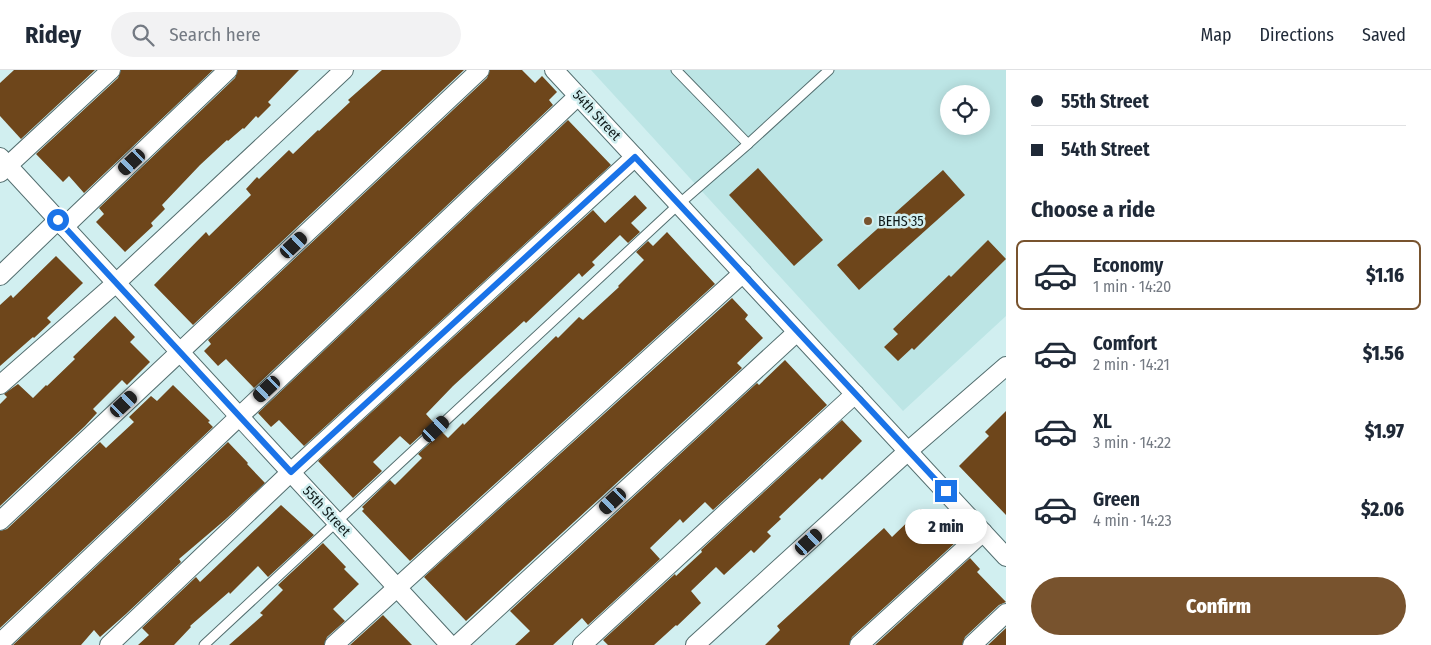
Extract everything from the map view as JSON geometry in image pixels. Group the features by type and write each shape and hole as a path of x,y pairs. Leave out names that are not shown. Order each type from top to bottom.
{"street":[{"path":"3,166 110,70"},
{"path":"0,276 58,220 64,227 228,70"},
{"path":"0,385 116,283 344,70"},
{"path":"0,521 480,70"},
{"name":"54th Street","path":"554,70 1006,556"},
{"path":"0,643 578,96"},
{"path":"110,645 291,472 635,157"},
{"name":"55th Street","path":"3,166 58,220 450,645"},
{"path":"334,645 743,273"},
{"path":"457,645 797,332"},
{"path":"695,645 908,451 1006,366"},
{"path":"582,645 855,394"},
{"path":"859,645 983,532"},
{"path":"972,645 1006,613"}],"lane":[{"path":"676,70 748,144"},
{"path":"204,645 679,204 829,70"}],"shaded area":[{"name":"BEHS 35","path":"591,70 1006,70 1006,316 903,411"}],"building":[{"path":"14,70 95,70 21,139 0,116 0,83"},
{"path":"121,70 213,70 84,193 69,176 63,182 36,154 118,78"},
{"path":"238,70 299,70 268,102 271,105 258,118 256,116 244,129 227,140 200,165 162,205 165,209 151,223 153,226 125,252 96,222 104,214 99,208 235,78"},
{"path":"382,70 464,70 193,325 154,285 206,232 209,236 251,195 246,189 257,177 259,179 289,150 293,154 350,102 348,100"},
{"path":"490,70 522,70 535,83 542,76 557,92 549,100 553,105 254,388 226,359 218,366 204,351 211,344 208,340 487,78"},
{"path":"568,120 611,165 304,446 279,420 271,427 258,413"},
{"path":"758,168 823,240 794,266 729,195"},
{"path":"943,170 965,195 859,290 837,265"},
{"path":"635,195 647,208 631,223 640,232 628,243 620,235 592,262 595,265 582,277 579,273 526,323 524,321 453,386 426,414 434,423 410,445 400,436 373,462 382,471 353,498 318,461 593,210 605,223"},
{"path":"667,232 715,284 410,561 362,511 364,509 362,507 390,480 395,485 422,458 418,454 442,432 448,438 463,423 464,425 556,336 558,338 579,317 583,320 619,287 644,260 636,252 648,241 653,246"},
{"path":"988,240 1006,259 914,350 912,348 898,361 884,347 898,334 893,329 949,275 951,277"},
{"path":"56,256 83,283 47,318 51,322 0,366 0,305 11,295 13,298"},
{"path":"732,298 748,315 745,319 763,338 737,363 742,368 466,621 424,577"},
{"path":"115,316 135,337 130,342 150,362 127,385 122,380 93,409 97,413 85,426 0,506 0,404 7,397 4,394 18,384 33,398 75,359 73,357"},
{"path":"785,360 827,405 713,510 705,502 683,523 680,519 650,548 660,559 588,625 582,618 553,645 515,645 530,631 510,611 757,383 759,385"},
{"path":"173,385 210,421 208,422 213,427 0,628 0,531 7,529 100,442 106,448 134,422 129,417 151,396 157,401"},
{"path":"1006,411 1006,515 959,466 989,436 985,432"},
{"path":"842,420 862,441 822,480 820,478 779,517 781,519 767,532 771,536 754,553 751,550 724,575 716,567 691,591 701,603 677,626 654,645 608,645 603,640 675,574 676,576 702,552 701,550"},
{"path":"228,442 265,483 179,559 181,562 100,637 94,630 81,645 13,645"},
{"path":"281,505 314,535 268,577 258,566 230,594 229,592 190,626 174,645 138,645 149,635 142,628 196,577 200,582"},
{"path":"921,509 955,543 852,637 849,645 765,645 780,630 777,626 884,528 892,537"},
{"path":"323,543 359,584 333,609 345,621 327,637 324,645 229,645 263,615 260,613 283,590 278,585"},
{"path":"970,558 980,569 977,572 1006,602 999,605 965,637 962,645 875,645"},
{"path":"383,615 412,645 350,645"},
{"path":"1006,628 1006,645 988,645"}],"place":[{"name":"BEHS 35","path":"868,221"}],"route":[{"path":"58,220 291,472 635,157 946,491"}]}
